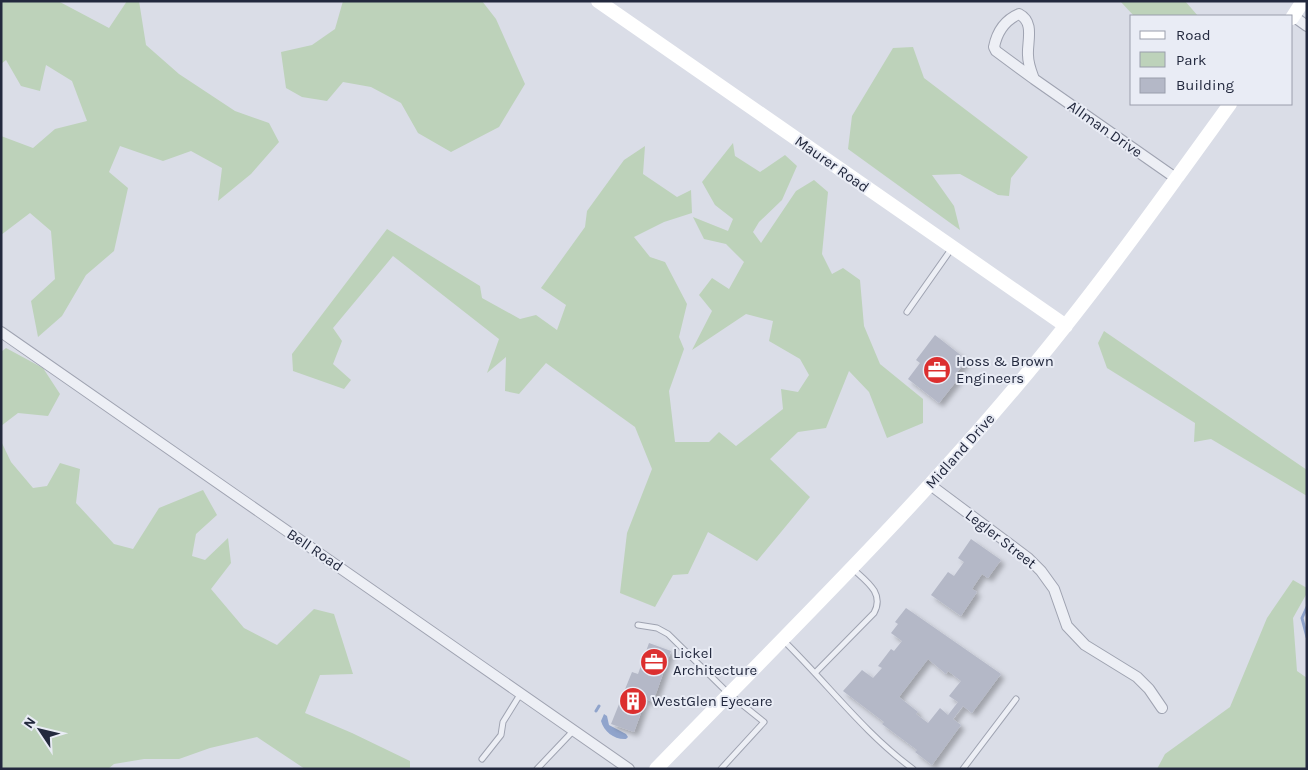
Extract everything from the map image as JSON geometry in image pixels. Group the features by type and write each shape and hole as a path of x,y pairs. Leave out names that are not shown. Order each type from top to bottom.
{"main road":[{"name":"Maurer Road","path":"598,1 1066,326"},
{"path":"1293,16 1304,1"},
{"name":"Midland Drive","path":"656,769 851,568 1013,391 1066,326 1177,179 1229,105"}],"street":[{"name":"Allman Drive","path":"1034,79 1028,57 1029,27 1024,16 1019,14 1009,19 1004,25 994,47 996,51 1034,79 1177,179"},
{"path":"1293,18 1307,26"},
{"name":"Bell Road","path":"1,332 629,769"},
{"name":"Legler Street","path":"929,484 1028,558 1041,571 1054,590 1067,626 1085,644 1137,677 1150,689 1162,708"}],"lane":[{"path":"907,312 952,248"},
{"path":"816,672 874,613 878,605 878,596 872,586 851,568"},
{"path":"638,625 657,628 668,634 729,694 764,722 721,769"},
{"path":"782,639 816,672 831,694 913,769"},
{"path":"482,759 501,735 503,722 522,693"},
{"path":"963,769 1016,699"},
{"path":"537,769 575,730"}],"green space":[{"path":"1,1 58,1 109,28 127,1 139,1 146,45 179,74 235,111 269,123 279,142 251,174 218,201 222,168 191,151 163,161 120,146 109,172 128,188 114,251 86,275 62,316 38,337 31,301 55,279 51,231 30,213 1,235 1,136 33,148 55,129 87,121 72,81 46,65 40,91 21,86 6,60 1,64"},
{"path":"343,1 482,1 496,19 525,84 499,127 451,152 418,133 401,103 371,87 343,82 327,101 302,97 286,88 281,52 312,45 335,29"},
{"path":"1120,1 1185,1 1197,15 1133,15"},
{"path":"913,47 924,78 1028,157 1011,178 1009,196 998,195 960,174 932,175 954,206 960,230 848,149 852,116 893,48"},
{"path":"733,143 735,156 760,172 785,155 797,166 782,200 759,222 753,232 761,243 796,191 814,180 828,192 822,254 832,274 843,268 860,280 864,326 880,364 923,399 923,423 887,438 869,392 849,371 826,428 798,432 770,459 810,497 757,561 708,532 688,574 673,575 655,607 620,593 627,533 652,469 635,427 546,363 519,394 505,391 506,357 487,373 499,339 393,256 333,328 342,341 333,364 351,380 344,389 293,371 292,354 387,229 480,286 482,298 520,319 536,315 557,330 566,305 541,288 585,227 587,211 624,160 645,146 643,174 677,197 691,190 692,213 664,222 634,237 650,257 665,262 687,304 679,337 684,349 669,391 675,442 709,442 719,432 736,446 783,409 781,389 798,392 809,375 800,359 769,341 773,321 746,314 692,350 712,311 699,295 712,278 729,289 744,262 726,244 704,239 693,217 728,231 733,219 715,205 702,182"},
{"path":"1104,331 1307,470 1307,496 1211,439 1194,442 1195,423 1107,368 1098,343"},
{"path":"6,348 43,368 60,394 48,416 18,413 1,426 1,352"},
{"path":"1,441 11,462 33,488 47,486 60,463 80,469 76,503 114,544 133,549 159,508 203,490 217,515 196,534 192,556 205,560 228,538 231,563 211,589 244,628 277,645 314,609 334,614 353,674 320,675 305,713 410,761 410,769 305,769 257,737 210,748 179,759 144,759 114,764 108,769 1,769"},
{"path":"1293,580 1307,588 1307,593 1293,618 1297,671 1307,678 1307,769 1157,769 1165,754 1230,707 1267,618"}],"water":[{"path":"604,714 607,716 609,725 626,734 628,737 626,739 614,737 607,732 601,721"}],"building":[{"name":"Hoss & Brown Engineers","path":"935,335 967,360 954,376 958,379 939,403 908,379 920,363 916,360"},
{"path":"971,539 1001,560 988,578 982,574 972,589 977,592 961,616 931,595 948,572 954,576 964,562 958,558"},
{"path":"906,608 1001,674 972,713 963,706 953,719 961,725 932,765 915,752 917,750 882,724 884,722 843,691 862,670 873,678 882,668 878,666 891,649 894,651 902,641 891,633 898,624 895,622","holes":["928,659 946,674 948,671 961,681 949,696 958,702 948,715 940,708 928,723 916,714 918,712 899,697"]},
{"name":"WestGlen Eyecare","path":"649,643 671,651 653,702 646,699 634,732 611,724 632,672 638,674"}],"waterway":[{"path":"1307,607 1302,618 1307,637"},
{"path":"596,711 599,706"}],"place":[{"name":"Hoss & Brown Engineers","path":"937,370"},
{"name":"Lickel Architecture","path":"654,662"},
{"name":"WestGlen Eyecare","path":"633,701"}]}
